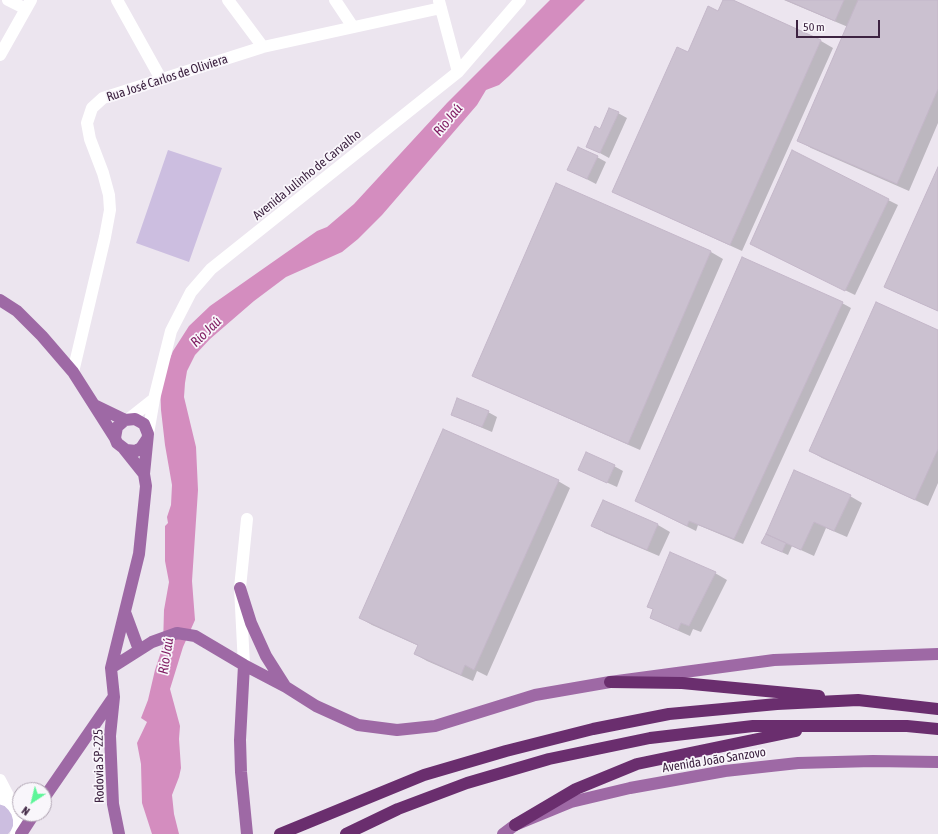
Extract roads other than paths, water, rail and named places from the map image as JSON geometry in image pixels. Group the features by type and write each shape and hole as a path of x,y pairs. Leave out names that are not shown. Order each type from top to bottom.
{"highway":[{"path":"610,682 682,683 858,700 938,710"},
{"path":"284,832 424,776 506,751 593,729 669,714 777,704 858,700"},
{"path":"515,825 576,789 637,764 822,725"},
{"path":"346,834 398,809 467,783 549,759 658,737 753,726 907,726 938,729"}],"main road":[{"path":"0,300 17,311 42,336 73,372 117,443 124,450 145,480"},
{"path":"93,404 127,419 140,421 144,424 148,437 141,448 136,451 124,450"},
{"path":"115,438 117,427 127,419"},
{"name":"Avenida Julinho de Carvalho","path":"111,668 139,554 148,437"},
{"path":"240,588 251,623 266,656 286,687"},
{"path":"125,612 139,650"},
{"path":"111,668 152,642 177,633 195,636 244,665 286,687 316,706 358,725 397,730 435,726 535,695 610,682 774,660 938,654"},
{"path":"244,665 240,740 241,772 247,834"},
{"name":"Rodovia SP-225","path":"111,668 114,697 110,736 113,804 119,834"},
{"path":"52,786 114,697"},
{"name":"Avenida João Sanzovo","path":"502,834 515,825 571,802 630,788 724,771 798,763 873,761 938,762"},
{"path":"21,834 29,822"}],"street":[{"path":"0,55 28,4 8,0"},
{"path":"117,0 161,79"},
{"path":"228,0 263,46"},
{"path":"335,0 353,26"},
{"name":"Avenida Julinho de Carvalho","path":"148,437 154,399 171,331 190,292 211,269 458,72 520,0"},
{"path":"440,4 458,72"},
{"name":"Rua José Carlos de Oliviera","path":"73,372 106,237 110,210 109,195 103,173 90,139 87,123 92,108 103,98 263,46 353,26 440,4"},
{"path":"127,419 154,399"},
{"path":"244,665 240,588 247,519"},
{"path":"0,780 12,804"},
{"path":"0,798 8,801 12,805"},
{"path":"16,834 19,822"}],"water":[{"name":"Rio Jaú","path":"550,0 585,0 509,76 499,85 486,90 477,105 382,215 358,239 342,252 286,277 254,301 210,339 195,355 187,371 184,397 196,447 198,490 192,581 195,620 183,647 170,689 180,726 179,739 181,768 172,795 174,814 179,834 152,834 142,803 141,764 137,743 147,722 141,718 148,700 155,670 163,646 164,610 169,582 165,561 165,526 168,523 167,517 171,505 172,485 165,445 160,383 173,351 189,326 210,306 317,231 327,227 354,204 447,103"}]}
